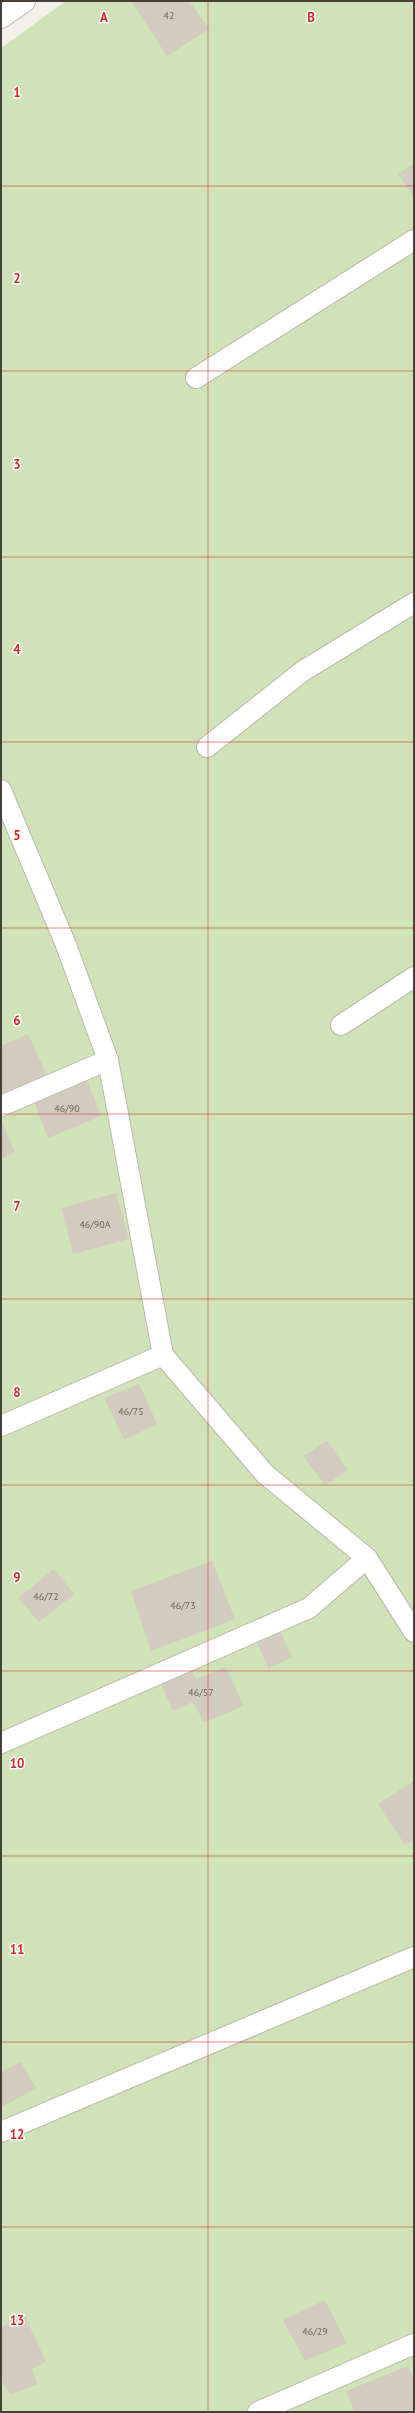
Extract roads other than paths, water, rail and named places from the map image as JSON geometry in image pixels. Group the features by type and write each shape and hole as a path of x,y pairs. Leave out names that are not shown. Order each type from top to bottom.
{"street":[{"path":"1,17 24,1"}],"lane":[{"path":"196,378 414,240"},
{"path":"207,747 303,671 414,603"},
{"path":"1,790 66,945 108,1060 162,1355 265,1474 367,1558 414,1632"},
{"path":"341,1025 414,977"},
{"path":"1,1106 108,1060"},
{"path":"1,1426 162,1355"},
{"path":"1,1742 308,1608 367,1558"},
{"path":"1,2132 414,1958"},
{"path":"258,2412 414,2344"}]}
